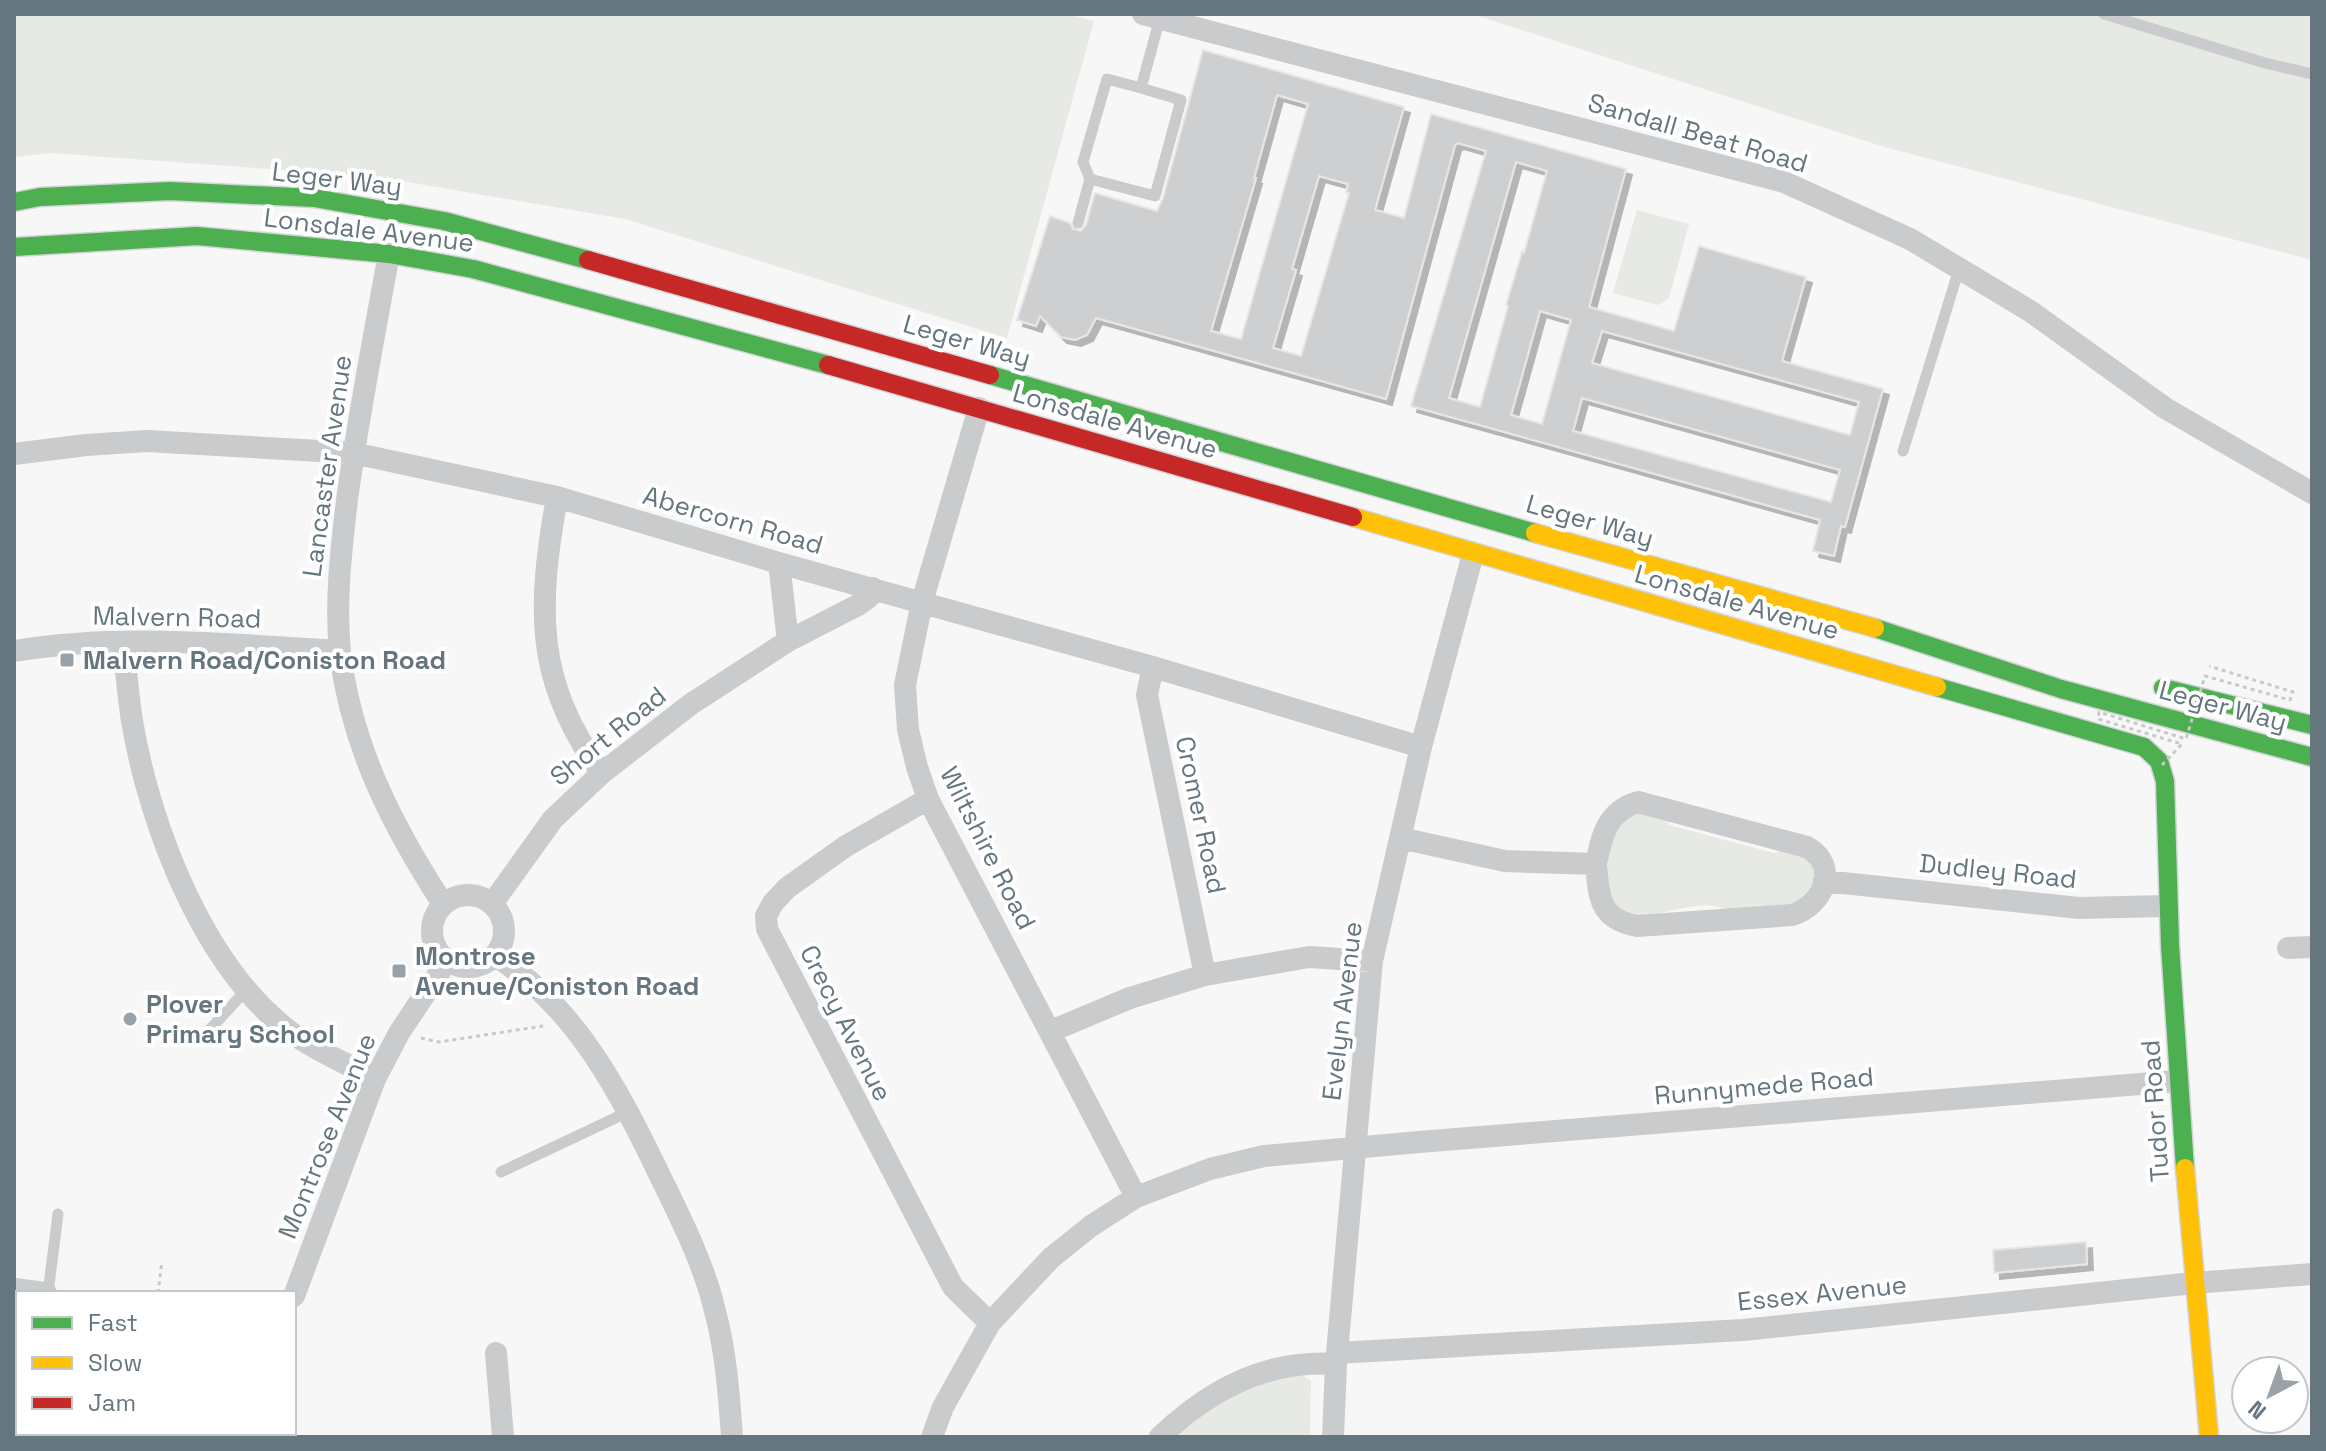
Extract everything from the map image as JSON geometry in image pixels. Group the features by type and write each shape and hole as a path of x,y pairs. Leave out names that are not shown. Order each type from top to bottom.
{"main road":[{"name":"Leger Way","path":"14,202 40,197 184,192 314,198 444,221 672,282 1628,560 1891,633 2061,689 2312,757"},
{"name":"Lonsdale Avenue","path":"14,247 197,236 389,254 489,273 979,408 2144,747 2156,754 2163,773"},
{"name":"Leger Way","path":"1891,633 2017,656"},
{"name":"Leger Way","path":"2139,682 2312,725"},
{"name":"Tudor Road","path":"2163,773 2177,1081 2209,1437"}],"street":[{"name":"Sandall Beat Road","path":"1151,16 1784,182 1910,239 2030,311 2165,408 2312,493"},
{"name":"Lancaster Avenue","path":"389,254 353,453 338,573 340,651 357,732 372,773 405,846 443,904"},
{"name":"Wiltshire Road","path":"979,408 922,602 905,685 905,706 917,767 928,799 1136,1197"},
{"name":"Abercorn Road","path":"14,454 147,441 212,442 353,453 557,497 1421,747"},
{"path":"557,497 545,570 544,628 559,695 573,730 602,773"},
{"name":"Evelyn Avenue","path":"1333,1437 1336,1358 1372,961 1421,747 1473,554"},
{"path":"779,563 788,641"},
{"name":"Short Road","path":"492,904 553,819 602,773 691,704 788,641 858,605 869,597 873,588"},
{"name":"Malvern Road","path":"14,651 64,643 158,641 340,651"},
{"path":"123,642 132,721 147,786 192,904 225,962 246,990 299,1038 375,1079"},
{"name":"Cromer Road","path":"1153,667 1147,695 1205,975"},
{"name":"Crecy Avenue","path":"928,799 846,846 787,888 766,916 767,929 953,1287 990,1323"},
{"path":"1638,802 1807,847 1816,852 1821,860 1824,881 1823,890 1813,905 1792,915 1637,926 1624,923 1605,910 1600,900 1596,864 1608,821 1619,810 1638,802"},
{"path":"1400,838 1505,861 1596,864"},
{"name":"Dudley Road","path":"1824,881 2079,908 2167,906"},
{"path":"466,895 485,899 492,904 500,914 504,929 503,942 495,956 484,964 469,968 447,961 438,952 431,933 435,915 443,904 466,895"},
{"path":"2288,948 2312,947"},
{"path":"495,956 545,996 571,1023 629,1112 682,1220 704,1275 721,1340 732,1437"},
{"path":"1051,1031 1130,998 1205,975 1309,957 1372,961"},
{"name":"Montrose Avenue","path":"296,1291 375,1079 399,1033 447,961"},
{"name":"Runnymede Road","path":"932,1437 943,1407 990,1323 1051,1258 1091,1226 1136,1197 1210,1169 1264,1156 2177,1081"},
{"name":"Essex Avenue","path":"1160,1437 1224,1387 1251,1375 1300,1363 1743,1330 2194,1283 2312,1274"},
{"path":"496,1353 503,1437"}],"lane":[{"path":"2104,14 2265,63 2312,74"},
{"path":"1141,88 1151,16"},
{"path":"1078,223 1090,179 1083,162 1107,79 1181,100 1155,196 1090,179"},
{"path":"1903,451 1959,269"},
{"path":"204,1036 246,990"},
{"path":"501,1172 629,1112"},
{"path":"47,1291 58,1214"}],"path":[{"path":"2163,773 2182,744 2098,719 2099,712 2186,739 2205,676 2290,700 2293,692 2209,666"},
{"path":"399,1033 439,1042 510,1029 571,1023"},
{"path":"158,1291 162,1261"}],"shaded area":[{"path":"14,14 1066,14 1094,21 1007,338 625,219 378,177 51,153 14,157"},
{"path":"1472,14 2312,14 2312,260 1881,146"},
{"path":"1637,210 1689,224 1669,298 1658,305 1613,293"},
{"path":"1634,812 1664,815 1669,825 1774,853 1787,849 1796,853 1812,864 1812,893 1796,907 1728,911 1710,906 1689,907 1628,915 1615,906 1608,887 1609,852 1617,829"},
{"path":"1300,1373 1311,1381 1310,1437 1175,1437 1238,1389"}],"building":[{"path":"1203,50 1404,107 1375,210 1404,218 1431,114 1626,169 1589,307 1674,331 1699,246 1806,277 1782,361 1883,389 1834,556 1813,551 1820,520 1411,406 1486,151 1458,143 1455,145 1386,399 1096,318 1087,335 1075,340 1061,337 1040,316 1036,326 1017,320 1050,216 1070,223 1073,229 1081,231 1086,225 1095,193 1157,211","holes":["1277,95 1308,104 1241,339 1211,331","1516,162 1547,171 1506,305 1480,407 1449,398","1319,176 1348,184 1346,192 1349,193 1301,356 1273,348 1296,270 1292,269","1540,311 1571,320 1542,424 1511,415","1602,331 1859,402 1850,435 1592,363","1582,398 1840,470 1831,502 1573,431"]},
{"path":"2086,1242 2087,1264 1994,1273 1993,1250"}],"traffic: fast":[{"path":"14,202 40,197 170,191 314,198 444,221 588,260"},
{"path":"14,247 197,236 389,254 473,269 828,365"},
{"path":"990,375 1535,533"},
{"path":"1875,628 2061,689 2312,757"},
{"path":"1937,687 2144,747 2159,761 2165,781 2170,945 2185,1168"},
{"path":"2163,688 2312,725"}],"traffic: slow":[{"path":"1353,517 1937,687"},
{"path":"1535,533 1875,628"},
{"path":"2185,1168 2209,1437"}],"traffic: jam":[{"path":"588,260 990,375"},
{"path":"828,365 1353,517"}],"place":[{"name":"Malvern Road/Coniston Road","path":"67,660"},
{"name":"Montrose Avenue/Coniston Road","path":"399,971"},
{"name":"Plover Primary School","path":"130,1019"}]}
